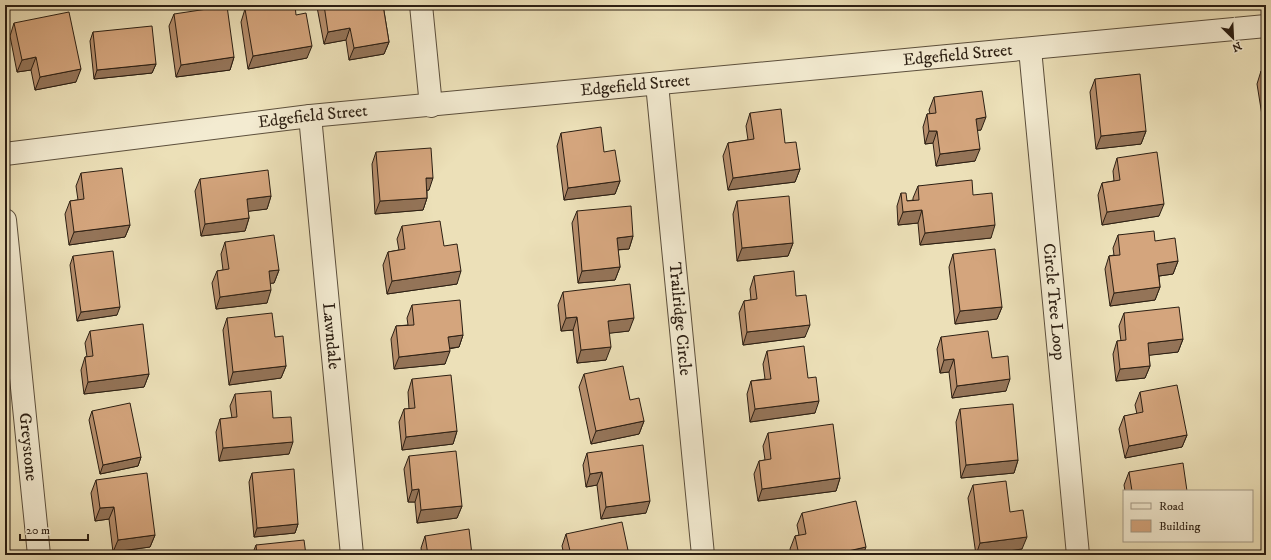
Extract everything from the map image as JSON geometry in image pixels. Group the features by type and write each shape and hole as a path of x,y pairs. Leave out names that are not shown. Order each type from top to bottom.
{"street":[{"path":"421,5 431,106"},
{"name":"Edgefield Street","path":"5,154 310,116 431,106 1266,26"},
{"name":"Circle Tree Loop","path":"1030,49 1078,555"},
{"name":"Trailridge Circle","path":"657,84 703,555"},
{"name":"Lawndale","path":"310,116 352,555"},
{"name":"Greystone","path":"5,220 39,555"}],"building":[{"path":"269,5 295,5 296,15 306,13 312,46 253,56 245,9"},
{"path":"324,5 383,5 389,42 354,48 350,28 328,32"},
{"path":"227,6 234,57 181,65 174,14"},
{"path":"69,12 81,69 40,77 36,57 22,60 14,23"},
{"path":"152,26 156,64 97,70 93,32"},
{"path":"1266,70 1266,99 1261,71"},
{"path":"1140,74 1146,131 1101,136 1095,79"},
{"path":"982,91 986,117 976,119 980,149 940,154 937,131 929,131 927,114 936,113 934,97"},
{"path":"781,109 785,143 796,142 800,169 733,178 728,143 754,139 750,113"},
{"path":"601,127 604,152 615,150 620,181 568,188 561,133"},
{"path":"431,148 433,178 426,178 427,198 380,201 376,152"},
{"path":"1157,152 1164,204 1107,212 1102,183 1120,180 1117,158"},
{"path":"122,168 130,225 74,232 70,201 84,199 81,173"},
{"path":"268,170 271,196 247,199 249,218 205,224 200,179"},
{"path":"972,180 973,195 992,193 995,225 925,233 922,210 903,212 901,193 906,193 907,201 919,200 918,186"},
{"path":"789,196 793,243 742,248 737,201"},
{"path":"631,206 633,236 617,238 620,267 582,271 577,211"},
{"path":"440,221 444,246 457,244 461,271 392,281 388,252 405,249 402,226"},
{"path":"1154,231 1155,241 1175,238 1178,261 1157,264 1160,287 1114,293 1109,256 1120,255 1118,235"},
{"path":"274,235 279,270 269,271 271,290 220,297 217,271 229,269 225,242"},
{"path":"995,249 1002,307 960,311 953,254"},
{"path":"113,251 120,307 81,312 73,256"},
{"path":"794,271 796,296 806,295 810,325 747,332 744,301 757,299 754,276"},
{"path":"630,284 634,318 608,321 611,347 581,350 577,317 566,318 563,292"},
{"path":"460,300 463,335 448,337 450,351 399,357 396,326 414,325 412,305"},
{"path":"1179,307 1183,339 1148,343 1150,366 1120,369 1117,341 1126,340 1124,313"},
{"path":"272,313 275,337 283,336 286,366 233,372 227,318"},
{"path":"143,324 149,374 88,382 85,357 93,356 90,331"},
{"path":"988,331 992,358 1008,356 1010,379 957,386 954,359 944,360 941,337"},
{"path":"804,346 808,378 816,377 819,401 755,409 751,381 771,379 767,351"},
{"path":"623,366 630,400 639,398 644,421 596,431 584,374"},
{"path":"451,375 457,431 406,437 404,409 415,408 412,379"},
{"path":"1177,385 1187,435 1129,446 1124,416 1143,412 1140,392"},
{"path":"271,391 273,418 291,417 293,442 223,448 220,419 237,417 235,394"},
{"path":"130,403 141,457 103,465 92,411"},
{"path":"1013,404 1018,460 966,465 960,409"},
{"path":"833,424 840,478 762,489 759,461 771,459 768,433"},
{"path":"643,445 650,501 606,507 602,472 590,474 587,453"},
{"path":"456,451 462,506 421,510 419,489 412,490 409,456"},
{"path":"1183,463 1187,490 1132,490 1129,472"},
{"path":"294,469 298,524 257,528 252,473"},
{"path":"147,473 155,535 118,540 114,507 100,508 96,480"},
{"path":"1006,481 1010,512 1023,510 1027,537 980,543 973,485"},
{"path":"856,501 866,547 830,555 799,555 795,536 806,534 802,513"},
{"path":"622,522 629,555 571,555 566,534"},
{"path":"469,529 472,555 428,555 425,536"},
{"path":"304,540 306,555 257,555 256,545"},
{"path":"150,553 151,555 130,555"}]}
